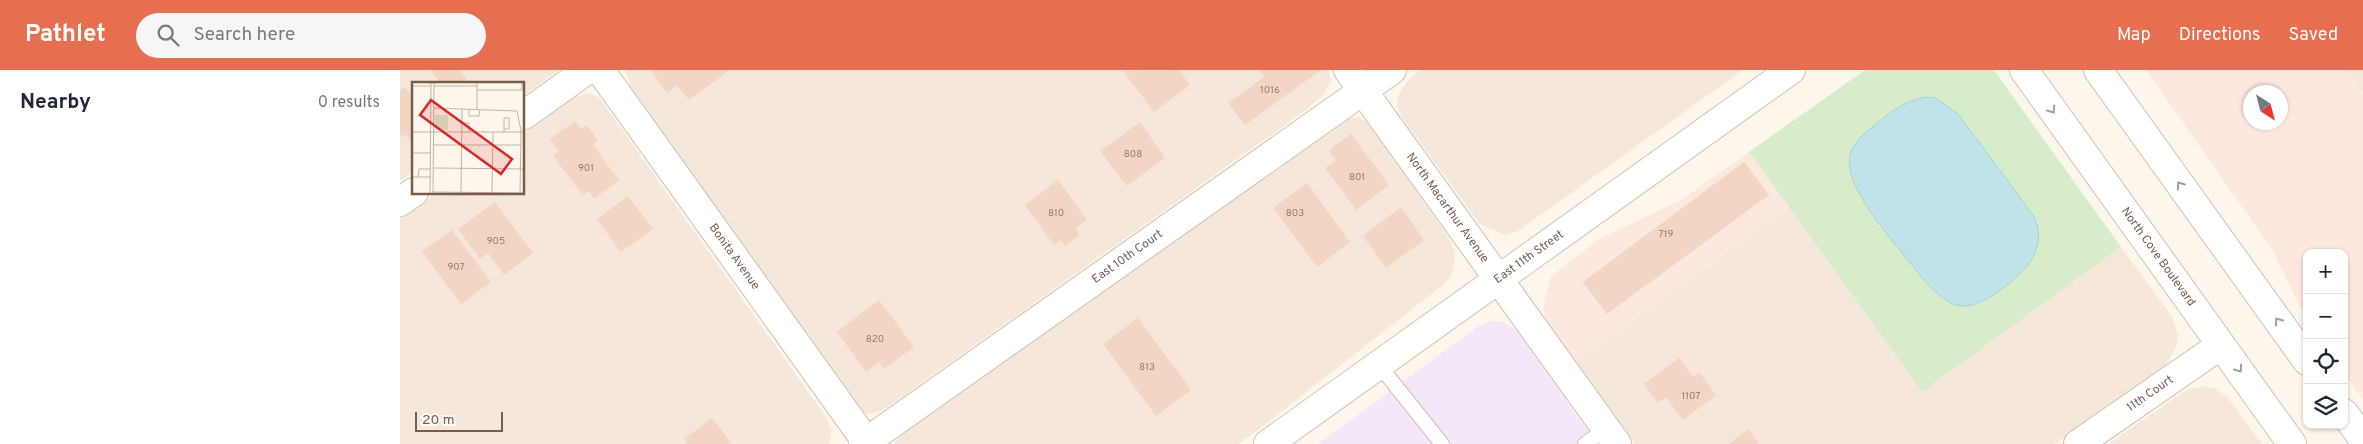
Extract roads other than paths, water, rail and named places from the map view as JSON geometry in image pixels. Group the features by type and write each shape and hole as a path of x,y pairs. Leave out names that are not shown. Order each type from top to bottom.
{"street":[{"path":"525,114 587,70"},
{"name":"Bonita Avenue","path":"600,70 866,443"},
{"name":"East 10th Court","path":"866,443 1355,80 1392,70"},
{"name":"East 11th Street","path":"1268,444 1791,70"},
{"name":"North Cove Boulevard","path":"2024,70 2292,444"},
{"path":"2098,70 2303,355"},
{"name":"North Macarthur Avenue","path":"1355,80 1498,279 1603,439"},
{"path":"400,202 412,193"},
{"name":"11th Court","path":"2078,444 2222,345"},
{"path":"2348,419 2363,440"}],"lane":[{"path":"1379,365 1442,444"}],"water":[{"path":"1925,97 1936,98 1958,114 2033,215 2038,229 2037,249 2020,274 1994,295 1965,306 1948,302 1926,282 1867,207 1853,179 1850,167 1852,150 1864,134 1899,107"}]}
